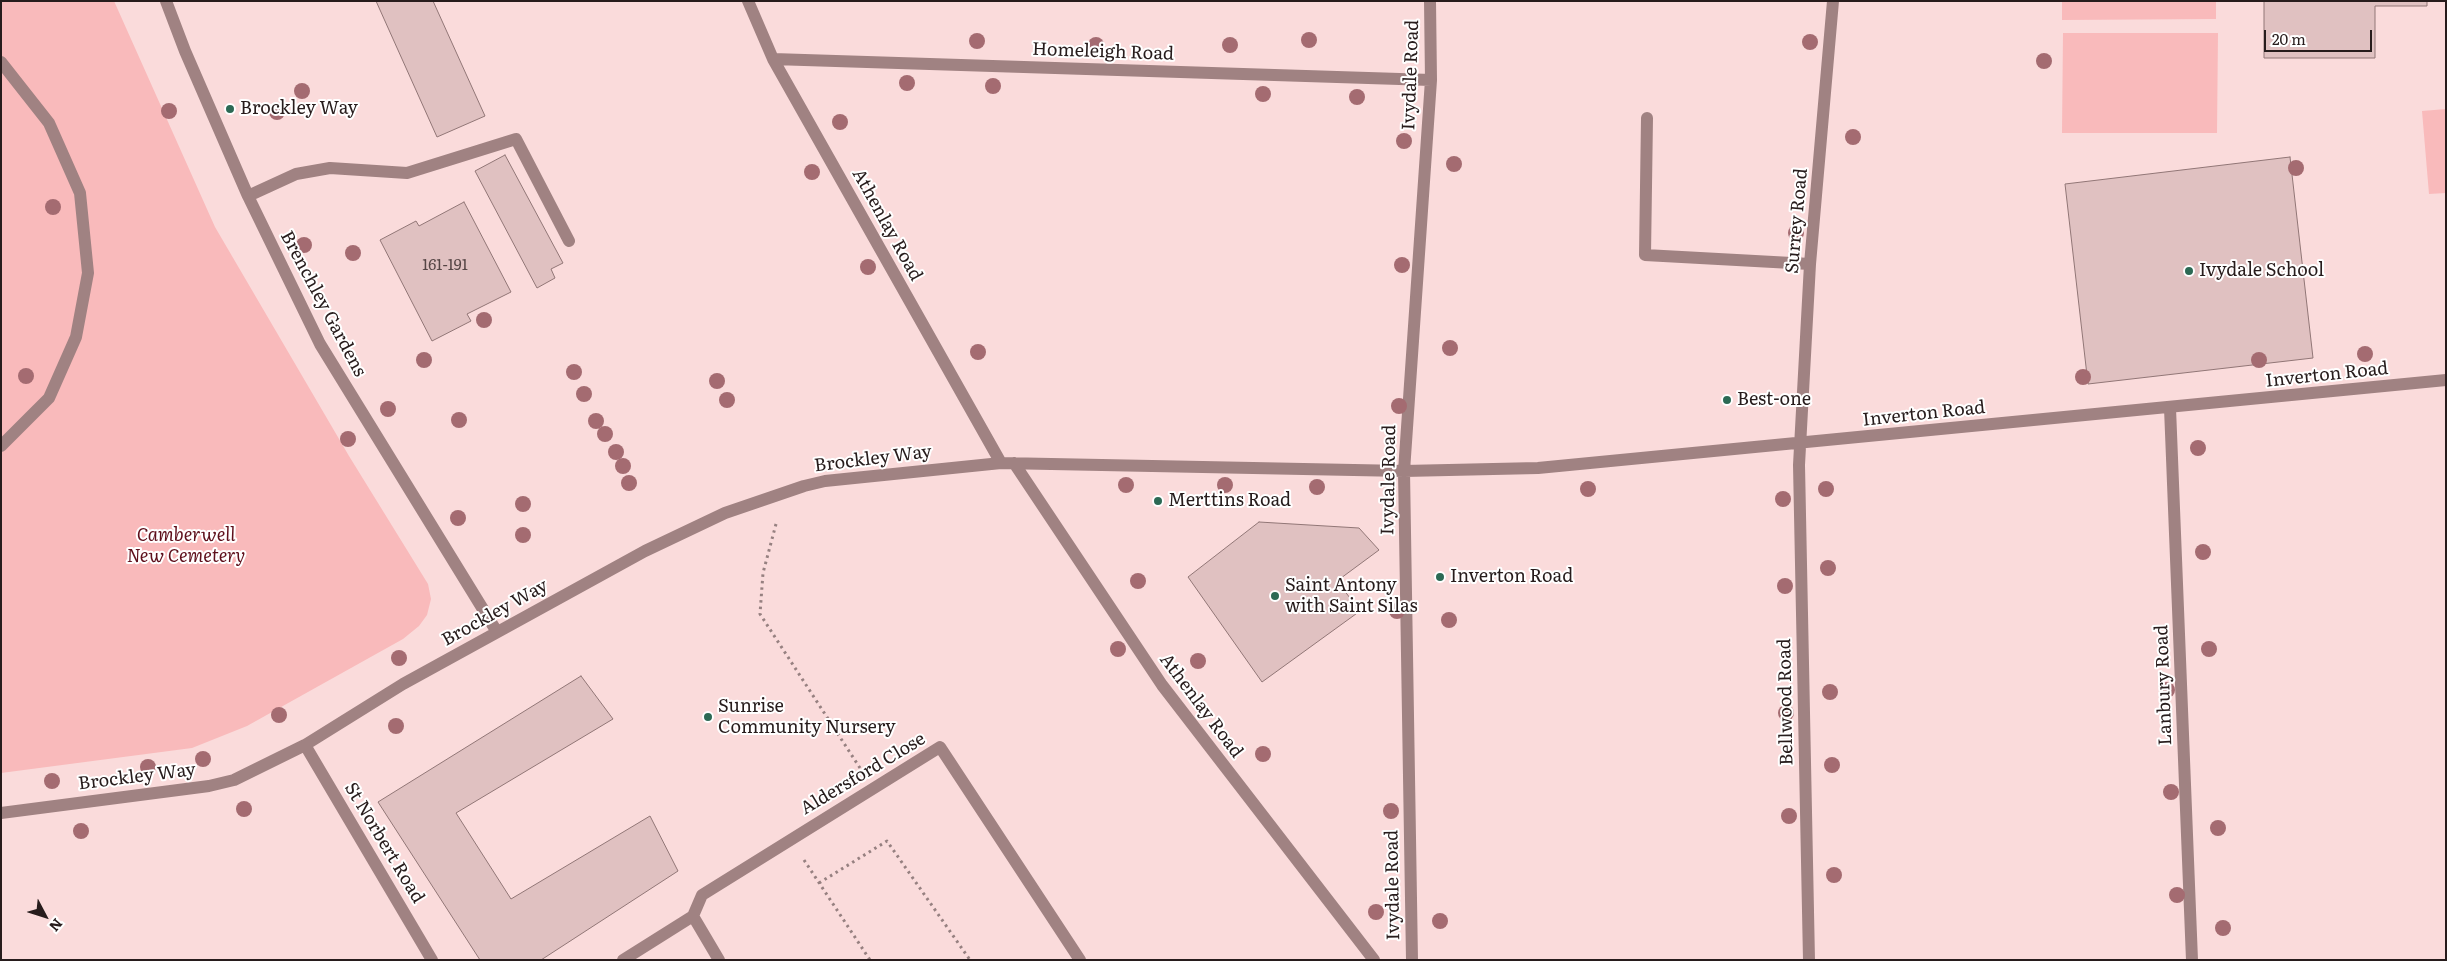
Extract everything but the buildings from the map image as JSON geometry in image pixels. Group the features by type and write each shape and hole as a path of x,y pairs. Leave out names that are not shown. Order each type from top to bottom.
{"street":[{"name":"Brenchley Gardens","path":"166,1 185,51 248,196 320,344 497,632"},
{"name":"Athenlay Road","path":"748,1 773,59 1000,463"},
{"name":"Ivydale Road","path":"1412,960 1404,471 1431,80 1430,1"},
{"name":"Surrey Road","path":"1800,443 1810,264 1833,1"},
{"name":"Homeleigh Road","path":"773,59 1431,80"},
{"path":"1,62 49,123 80,193 88,273 76,337 48,398 1,446"},
{"path":"1647,118 1645,255 1810,264"},
{"path":"248,196 296,174 330,168 407,173 516,138 569,241"},
{"name":"Inverton Road","path":"1404,471 1538,468 2446,380"},
{"name":"Lanbury Road","path":"2170,408 2192,960"},
{"name":"Bellwood Road","path":"1800,443 1809,960"},
{"path":"1014,463 1404,471"},
{"name":"Athenlay Road","path":"1014,463 1162,685 1374,960"},
{"name":"Brockley Way","path":"1,813 208,786 234,780 304,745 403,684 645,551 726,513 804,486 825,481 1014,463"},
{"name":"St Norbert Road","path":"304,745 432,960"},
{"name":"Aldersford Close","path":"693,916 702,895 940,747 1080,960"},
{"path":"623,960 693,916 719,960"}],"path":[{"path":"776,524 763,573 760,614 873,787"},
{"path":"790,839 870,960"},
{"path":"819,883 887,841 970,960"}],"green space":[{"name":"Camberwell New Cemetery","path":"1,1 114,1 215,227 349,456 428,584 431,599 427,615 419,626 403,639 247,726 192,748 1,773"},
{"path":"2062,1 2216,1 2216,19 2062,20"},
{"path":"2063,33 2218,33 2217,133 2062,133"},
{"path":"2446,109 2446,193 2429,194 2422,111"}],"place":[{"name":"Brockley Way","path":"230,109"},
{"name":"Ivydale School","path":"2189,271"},
{"name":"Best-one","path":"1727,400"},
{"name":"Merttins Road","path":"1158,501"},
{"name":"Inverton Road","path":"1440,577"},
{"name":"Saint Antony with Saint Silas","path":"1275,596"},
{"name":"Sunrise Community Nursery","path":"708,717"}]}
